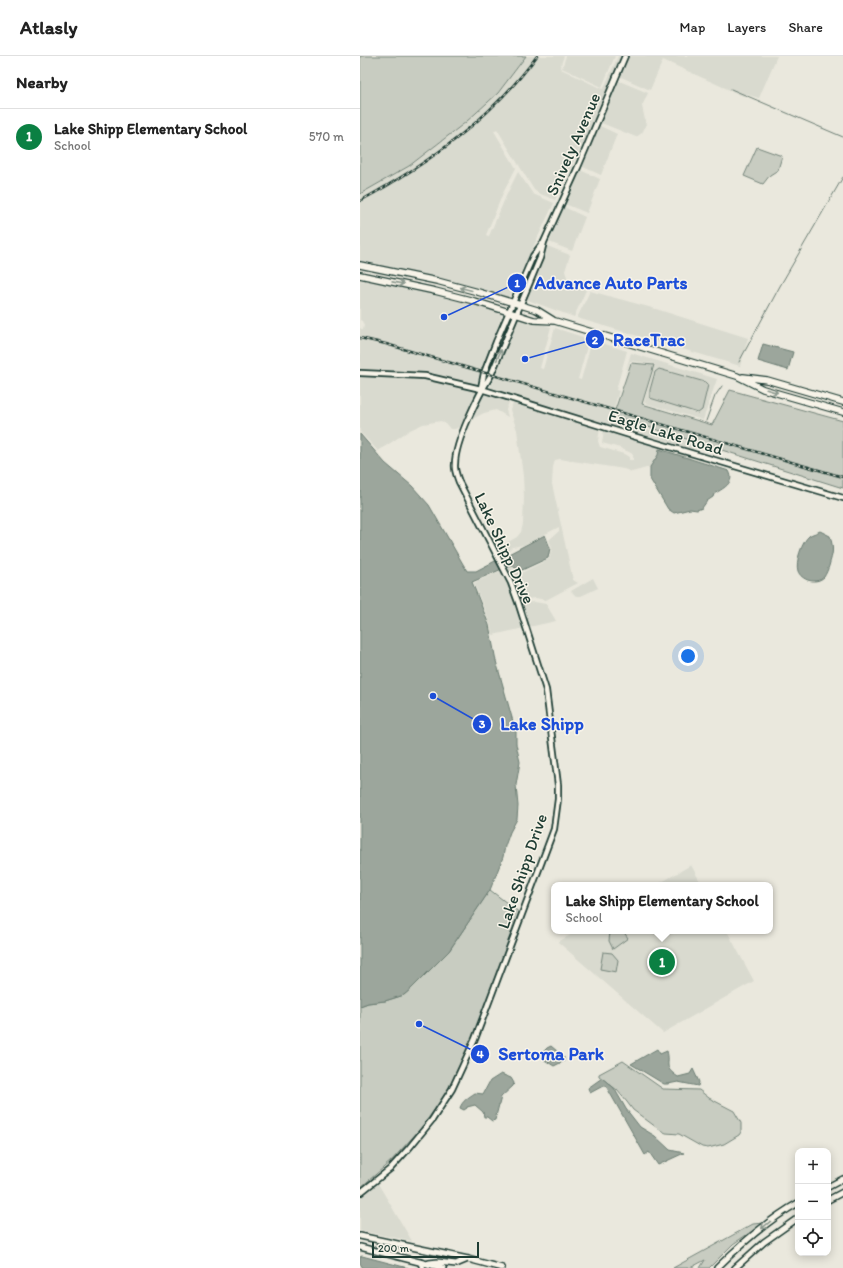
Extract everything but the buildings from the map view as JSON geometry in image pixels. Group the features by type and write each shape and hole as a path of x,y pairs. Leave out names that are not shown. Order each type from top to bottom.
{"highway":[{"path":"360,265 437,281 521,305 537,310 554,321"},
{"path":"360,275 428,289 534,320 554,321 737,376 767,380 843,402"},
{"path":"737,376 763,389 843,412"}],"main road":[{"path":"831,1185 843,1178"},
{"path":"831,1198 843,1192"},
{"path":"717,1268 734,1251 771,1221 795,1205"},
{"path":"735,1268 764,1242 795,1220"},
{"path":"360,1236 468,1259 502,1268"},
{"path":"360,1247 420,1262 425,1266 443,1268"},
{"path":"425,1266 438,1262 456,1264 468,1259"}],"street":[{"name":"Snively Avenue","path":"481,389 491,375 540,258 544,242 578,167 625,56"},
{"name":"Snively Avenue","path":"481,389 484,373 509,312 534,256 544,242"},
{"name":"Eagle Lake Road","path":"360,373 425,376 481,389 843,498"},
{"name":"Lake Shipp Drive","path":"360,1193 390,1169 410,1148 432,1120 460,1074 554,829 558,785 546,690 518,602 506,573 459,482 454,465 459,444 481,389"}],"shaded area":[{"path":"360,56 526,56 498,93 466,122 409,166 360,194"},
{"path":"526,56 564,56 560,67 561,69 602,89 604,88 618,56 623,56 585,145 582,144 555,200 534,190 497,129 494,131 516,168 503,193 486,235 489,236 518,172 533,194 554,203 509,298 471,287 360,261 360,194 409,166 466,122 498,93"},
{"path":"566,56 615,56 602,87 562,68"},
{"path":"627,56 777,56 759,98 748,95 743,96 663,60 650,90 619,76"},
{"path":"617,80 648,93 642,106 646,125 642,133 636,137 599,122"},
{"path":"598,125 617,134 601,175 581,166"},
{"path":"757,147 782,156 778,170 770,175 763,184 744,176"},
{"path":"580,170 600,179 587,213 565,204"},
{"path":"564,207 585,217 572,251 549,242"},
{"path":"547,246 570,255 565,271 569,283 586,290 574,317 525,299"},
{"path":"360,280 417,289 503,312 477,386 425,374 360,371 360,328 363,330 364,325 360,320"},
{"path":"590,291 656,309 748,338 740,366 577,318"},
{"path":"518,316 551,327 540,368 543,369 555,328 589,339 578,379 581,380 592,340 627,351 616,390 619,391 611,418 696,444 694,452 489,390 502,353"},
{"path":"763,344 793,352 788,370 758,361"},
{"path":"631,353 717,379 703,420 644,403 655,364 630,361 624,377","holes":["659,369 705,382 708,385 702,409 650,390 655,372"]},
{"path":"631,363 654,365 642,404 712,425 730,390 843,421 843,488 613,416"},
{"path":"659,369 705,382 708,385 702,410 698,413 650,398 650,390 655,372"},
{"path":"360,375 424,378 479,391 465,424 455,429 450,429 441,421 423,424 410,430 378,451 360,432"},
{"path":"482,392 510,400 506,410 508,417 496,410 484,413 470,420"},
{"path":"514,401 600,428 598,441 600,447 624,454 629,457 629,460 633,460 633,455 631,453 602,443 604,429 692,456 691,460 659,450 658,455 650,467 632,472 624,469 560,459 555,460 552,484 573,580 578,583 546,600 535,598 520,600 506,569 510,567 521,573 549,559 552,548 549,540 559,531 559,527 524,545 512,547 500,557 496,549 517,537 521,532 523,524 523,476 517,430 510,410"},
{"path":"360,434 385,463 412,486 429,505 467,571 476,571 545,535 550,548 548,558 520,571 511,565 472,582 489,625 496,661 516,732 516,744 520,762 516,785 518,806 517,819 510,832 503,857 490,890 449,951 412,988 404,995 385,1001 368,1003 360,1006"},
{"path":"659,449 729,471 731,479 724,488 714,494 713,497 707,501 702,508 674,513 668,509 650,479 650,467 658,455"},
{"path":"820,531 830,536 832,551 828,569 824,577 817,581 813,581 802,577 798,571 797,563 806,539 810,535"},
{"path":"502,570 512,592 524,628 493,635 474,583"},
{"path":"593,578 598,588 581,596 576,596 571,591"},
{"path":"535,602 546,604 556,621 529,627 521,603"},
{"path":"691,865 700,882 662,882"},
{"path":"490,890 520,913 471,1041 454,1080 421,1128 391,1161 360,1188 360,1006 368,1003 385,1001 404,995 412,988 449,951"},
{"path":"572,934 729,934 754,981 663,1033 558,942"},
{"path":"610,934 625,934 628,938 613,949 609,941"},
{"path":"603,952 612,953 618,960 616,972 600,969"},
{"path":"551,1046 564,1057 564,1061 554,1066 543,1059 540,1055"},
{"path":"657,1049 660,1054 667,1051 669,1068 678,1077 690,1074 693,1069 699,1082 698,1086 678,1082 664,1084 631,1064"},
{"path":"623,1061 663,1089 699,1090 709,1098 734,1111 741,1123 741,1132 739,1135 724,1144 708,1148 702,1147 679,1134 666,1133 660,1130 633,1110 617,1090 599,1076 599,1074"},
{"path":"501,1074 511,1078 514,1083 513,1086 501,1097 495,1120 492,1121 487,1117 484,1117 483,1112 475,1105 467,1107 464,1110 460,1108 464,1101 475,1093 483,1094 490,1081"},
{"path":"602,1078 614,1088 626,1109 640,1127 655,1136 670,1150 684,1153 658,1165 649,1152 645,1155 606,1086 603,1086 590,1093 588,1088"},
{"path":"377,1182 412,1241 360,1231 360,1195"},
{"path":"764,1223 733,1244 709,1268 700,1268 705,1260 690,1268 673,1268 753,1224"},
{"path":"362,1256 408,1268 363,1268 360,1263 360,1257"}],"waterway":[{"path":"731,89 843,137"},
{"path":"739,362 780,286 843,177"},
{"path":"706,421 715,396 722,386"}],"railway":[{"path":"360,201 410,172 479,120 500,100 537,56"},
{"path":"360,338 386,344 843,477"}],"place":[{"name":"Advance Auto Parts","path":"444,317"},
{"name":"RaceTrac","path":"525,359"},
{"name":"Lake Shipp","path":"433,696"},
{"name":"Lake Shipp Elementary School","path":"662,962"},
{"name":"Sertoma Park","path":"419,1024"}]}
